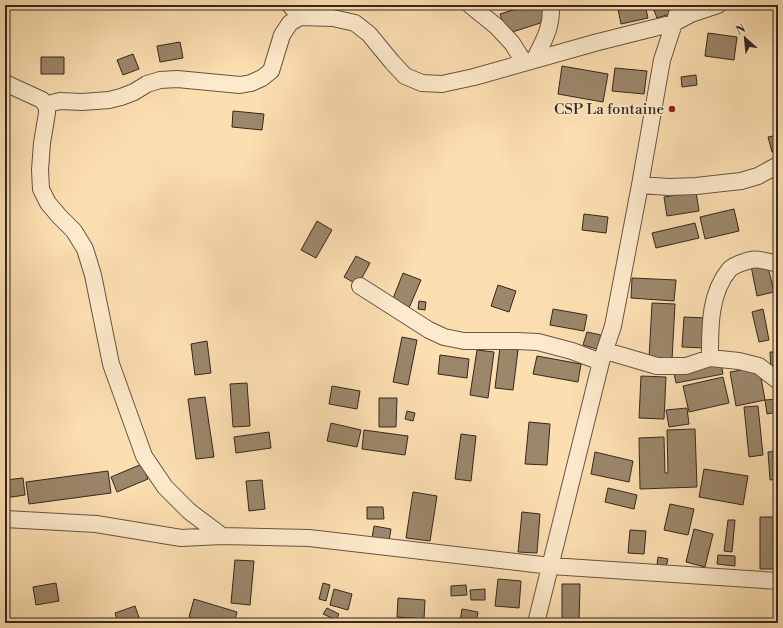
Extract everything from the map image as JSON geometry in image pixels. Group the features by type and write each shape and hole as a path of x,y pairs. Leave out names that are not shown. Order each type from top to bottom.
{"street":[{"path":"290,5 300,17"},
{"path":"470,5 502,32 529,61"},
{"path":"529,61 548,32 551,20 551,5"},
{"path":"536,623 603,357 613,326 662,60 680,5"},
{"path":"47,107 52,103 60,101 82,102 109,100 134,92 147,84 160,80 177,79 240,85 251,83 262,78 271,71 282,35 290,23 300,17 333,18 355,23 369,34 405,76 422,83 442,84 474,77 598,42 674,23 691,14 718,5"},
{"path":"5,83 42,100 47,107 40,170 41,189 48,203 74,231 85,249 93,275 111,364 144,456 165,487 189,512 222,536"},
{"path":"640,185 682,186 741,181 758,176 778,165"},
{"path":"710,358 710,330 714,300 722,281 730,269 751,259 778,264"},
{"path":"360,286 429,330 444,337 464,341 538,342 572,351 657,366 686,366 710,358 739,361 759,366 778,381"},
{"path":"5,519 96,524 181,538 222,536 309,538 551,566 778,581"}],"building":[{"path":"530,5 545,5 550,20 506,34 500,14"},
{"path":"636,5 645,5 648,18 621,24 618,9"},
{"path":"652,5 667,5 670,14 657,18"},
{"path":"708,33 737,37 734,60 705,56"},
{"path":"180,42 183,58 160,62 157,46"},
{"path":"133,54 139,69 123,75 117,60"},
{"path":"41,57 64,57 64,74 41,74"},
{"path":"562,66 608,74 603,102 558,94"},
{"path":"615,68 647,71 644,94 612,91"},
{"path":"696,75 697,85 682,87 681,77"},
{"path":"233,111 264,114 262,130 232,127"},
{"path":"778,135 778,151 772,152 768,137"},
{"path":"696,192 699,211 667,216 664,197"},
{"path":"734,209 739,231 705,239 700,217"},
{"path":"584,214 608,217 606,233 582,230"},
{"path":"317,221 332,230 316,258 301,250"},
{"path":"695,223 699,238 656,248 652,233"},
{"path":"356,256 370,263 358,285 344,277"},
{"path":"767,263 774,292 757,296 751,266"},
{"path":"403,273 421,280 409,308 392,301"},
{"path":"632,278 676,280 674,301 631,298"},
{"path":"498,285 516,291 509,312 491,306"},
{"path":"419,301 426,302 425,310 418,309"},
{"path":"652,303 675,304 672,360 649,359"},
{"path":"553,309 587,315 584,331 550,325"},
{"path":"763,309 769,340 759,342 752,312"},
{"path":"684,317 707,318 705,348 682,347"},
{"path":"587,332 601,335 597,349 583,345"},
{"path":"402,337 417,340 408,385 393,382"},
{"path":"207,341 211,373 195,375 191,344"},
{"path":"500,347 518,350 513,390 495,388"},
{"path":"477,350 494,352 488,398 470,395"},
{"path":"770,352 778,352 778,372 771,372"},
{"path":"440,355 469,359 467,378 438,374"},
{"path":"537,356 581,364 578,382 533,374"},
{"path":"721,363 723,374 676,383 674,373"},
{"path":"759,367 765,400 736,406 730,372"},
{"path":"641,376 666,377 664,419 639,418"},
{"path":"723,377 729,403 689,412 683,386"},
{"path":"247,383 250,426 233,427 230,384"},
{"path":"332,386 360,391 357,409 329,404"},
{"path":"205,397 214,457 196,459 188,399"},
{"path":"379,398 397,398 396,427 379,427"},
{"path":"778,399 778,412 767,414 765,400"},
{"path":"758,406 763,455 749,457 744,407"},
{"path":"687,408 689,424 669,427 666,410"},
{"path":"407,411 415,413 413,421 405,419"},
{"path":"529,422 550,424 547,465 525,464"},
{"path":"331,423 361,430 357,447 327,441"},
{"path":"695,429 697,487 640,489 639,438 664,437 665,473 668,473 667,430"},
{"path":"364,430 408,436 405,455 362,449"},
{"path":"269,432 271,448 236,453 234,437"},
{"path":"461,434 476,436 471,481 455,479"},
{"path":"778,451 778,479 770,480 768,452"},
{"path":"595,452 633,461 629,482 591,474"},
{"path":"142,464 148,479 117,492 111,477"},
{"path":"704,469 748,476 743,505 699,497"},
{"path":"108,471 111,493 29,504 26,482"},
{"path":"23,478 25,495 5,498 5,480"},
{"path":"262,480 265,509 249,511 246,481"},
{"path":"608,488 637,495 634,509 605,502"},
{"path":"413,492 437,496 430,541 406,538"},
{"path":"670,504 694,509 688,535 664,530"},
{"path":"367,507 383,507 384,519 367,519"},
{"path":"522,512 540,514 537,553 518,552"},
{"path":"760,517 778,517 778,569 760,569"},
{"path":"728,520 735,520 732,552 724,551"},
{"path":"374,526 391,529 389,541 372,538"},
{"path":"694,529 713,534 705,567 686,562"},
{"path":"630,530 646,531 644,554 628,553"},
{"path":"718,555 735,556 735,566 717,564"},
{"path":"658,557 668,559 666,567 657,565"},
{"path":"235,560 254,561 250,605 231,603"},
{"path":"498,579 521,581 519,608 495,606"},
{"path":"56,583 59,601 36,605 33,587"},
{"path":"323,583 330,585 326,601 319,599"},
{"path":"562,584 580,584 579,623 562,623"},
{"path":"466,585 467,595 451,596 451,586"},
{"path":"334,589 352,594 348,610 330,605"},
{"path":"485,589 485,600 471,600 470,590"},
{"path":"398,598 425,600 424,619 397,617"},
{"path":"194,599 237,612 234,623 211,623 189,617"},
{"path":"135,606 141,623 118,623 115,613"},
{"path":"327,608 339,614 336,620 323,614"},
{"path":"462,609 478,612 476,623 460,621"}],"place":[{"name":"CSP La fontaine","path":"672,109"}]}
